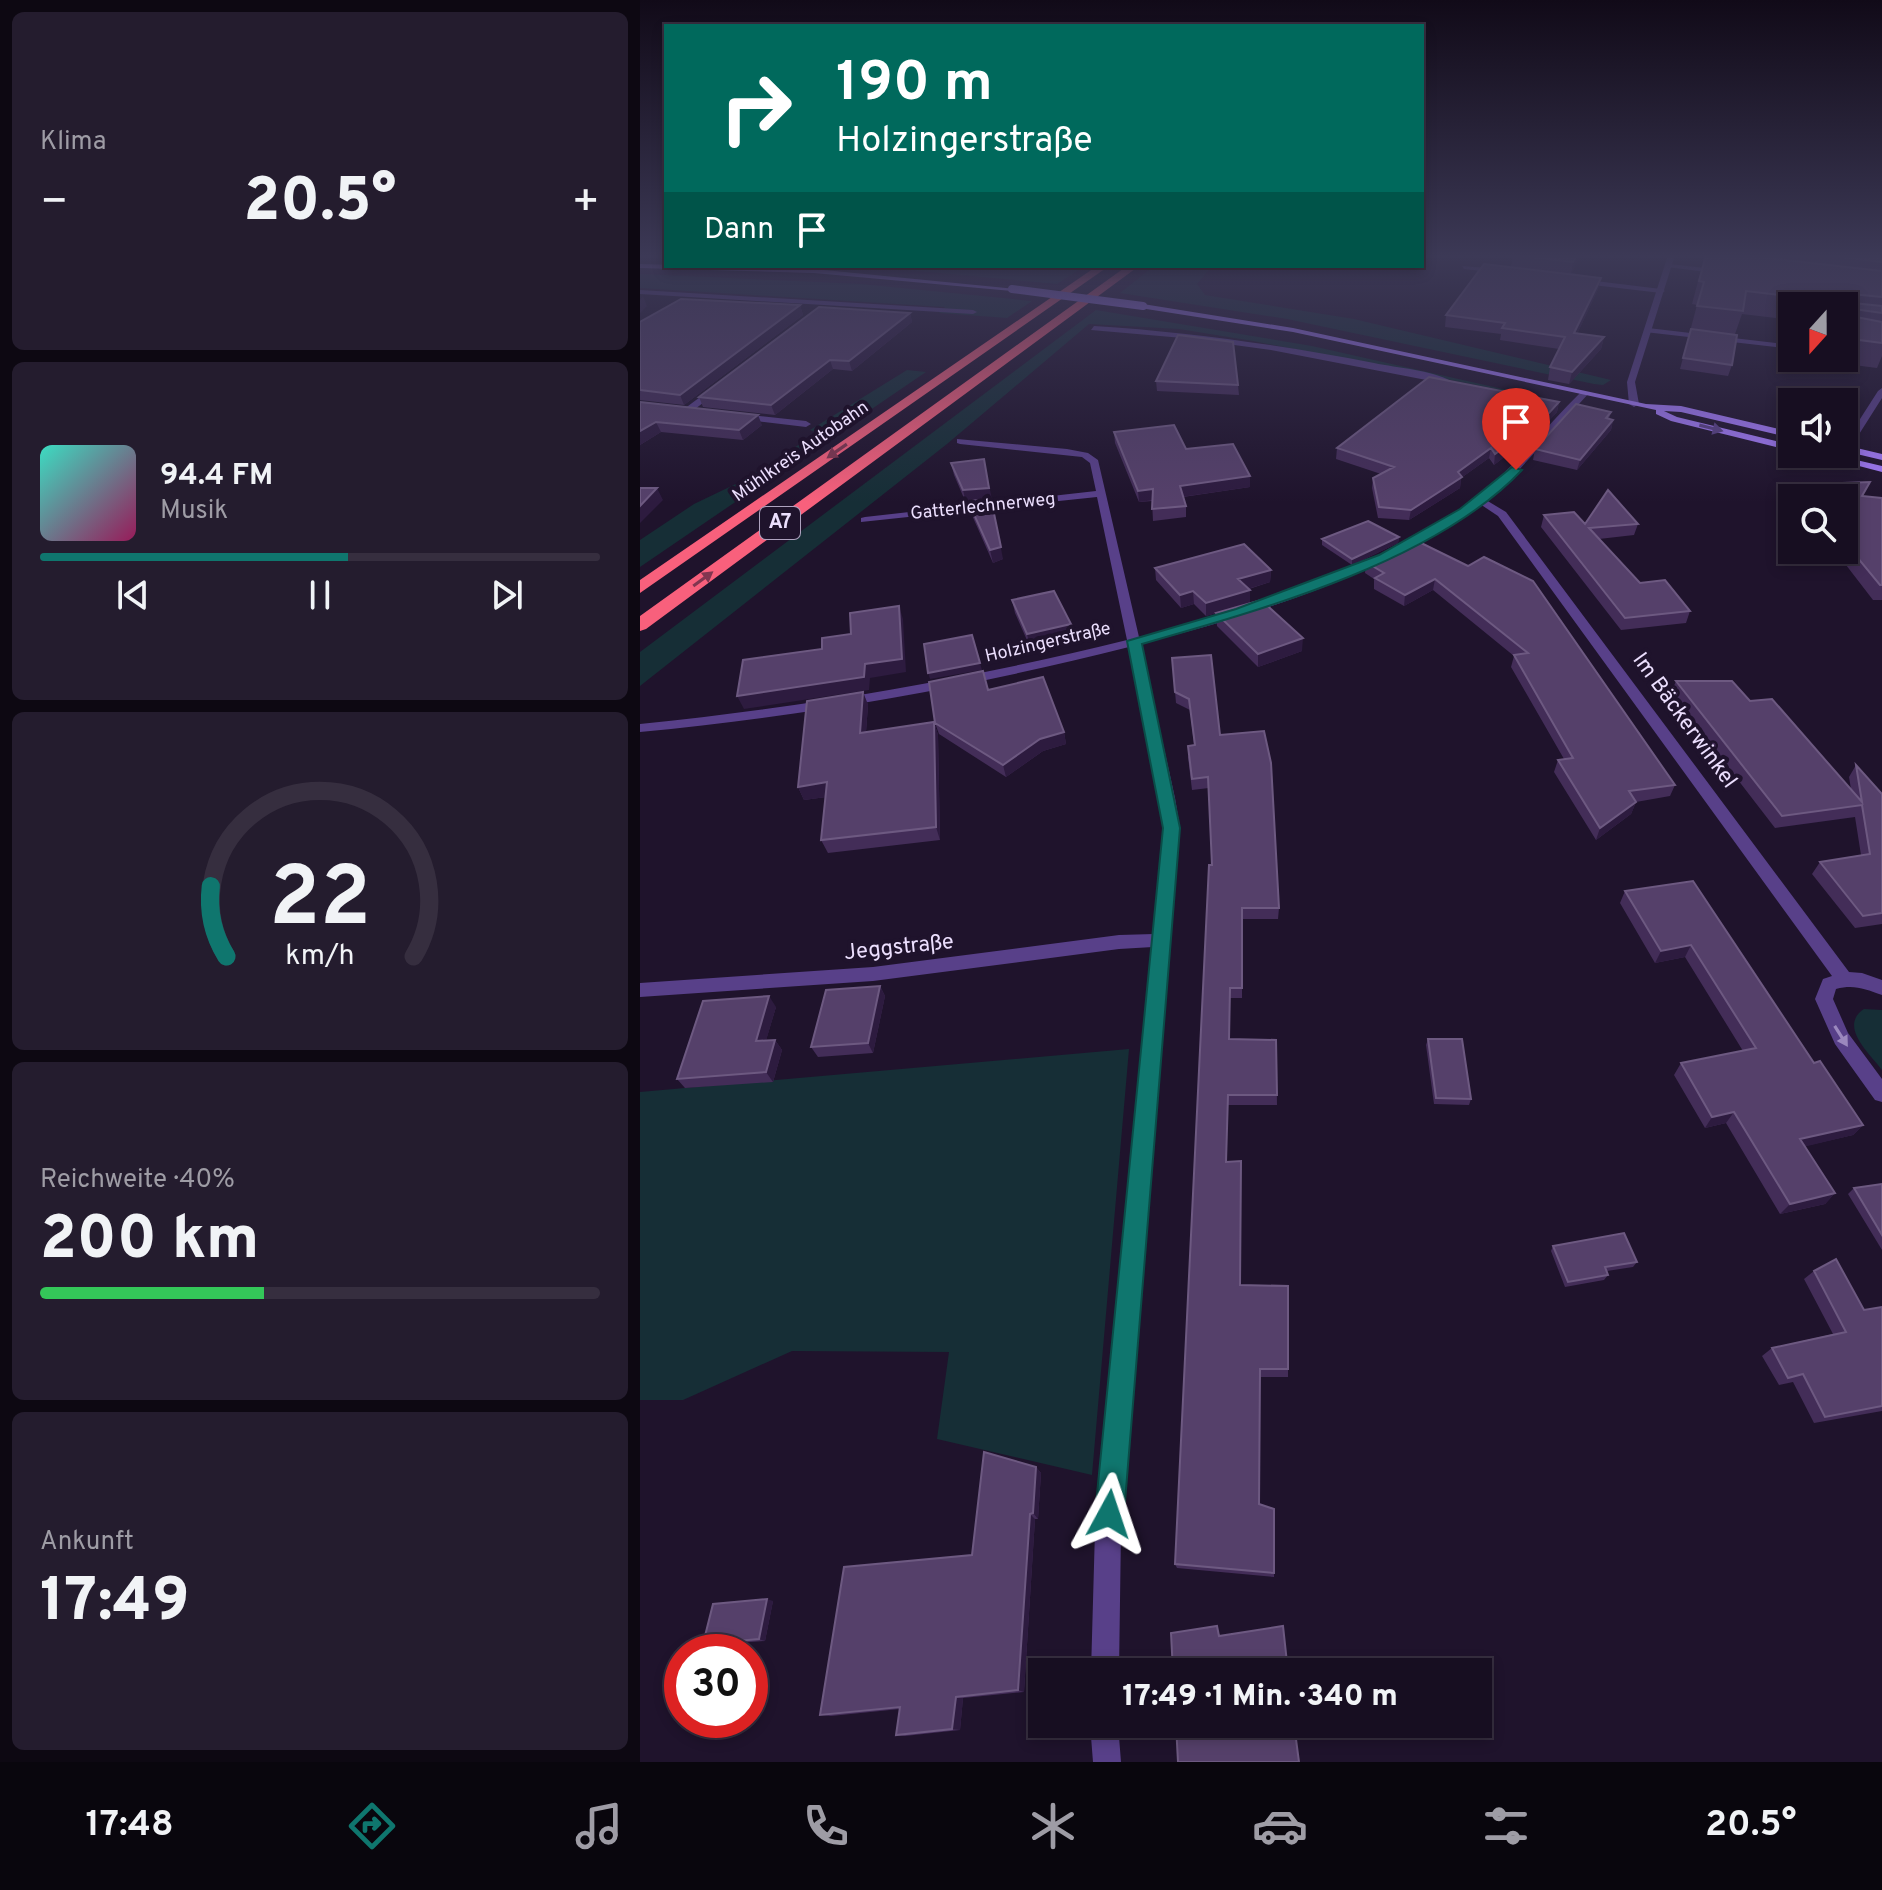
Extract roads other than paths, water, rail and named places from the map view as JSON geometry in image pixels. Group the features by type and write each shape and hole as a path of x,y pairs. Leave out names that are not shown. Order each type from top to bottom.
{"highway":[{"name":"Mühlkreis Autobahn","path":"640,588 1001,337"},
{"name":"Mühlkreis Autobahn","path":"640,625 1036,337"}],"main road":[{"path":"1326,337 1634,404 1674,419 1778,445"},
{"path":"1646,407 1681,409 1778,432"},
{"path":"1858,451 1882,457"},
{"path":"1858,463 1882,469"}],"street":[{"path":"1206,337 1458,383"},
{"path":"1634,404 1631,382 1646,337"},
{"path":"1709,337 1778,345"},
{"path":"687,411 721,385"},
{"name":"Holzingerstraße","path":"640,728 739,718 913,692 1134,641 1241,612 1343,575 1423,537 1480,500 1516,470 1566,407 1585,393"},
{"path":"1858,429 1880,397"},
{"path":"671,409 700,412"},
{"path":"725,415 806,424"},
{"path":"960,441 1085,455 1095,462 1172,828 1108,1530 1105,1658"},
{"name":"Gatterlechnerweg","path":"865,520 1102,493"},
{"name":"Im Bäckerwinkel","path":"1480,500 1502,514 1843,978"},
{"name":"Jeggstraße","path":"640,990 873,974 1119,942 1161,940"},
{"path":"1882,988 1843,978 1829,984 1825,994 1829,1015 1841,1038 1882,1094"},
{"path":"1105,1738 1107,1762"}]}
